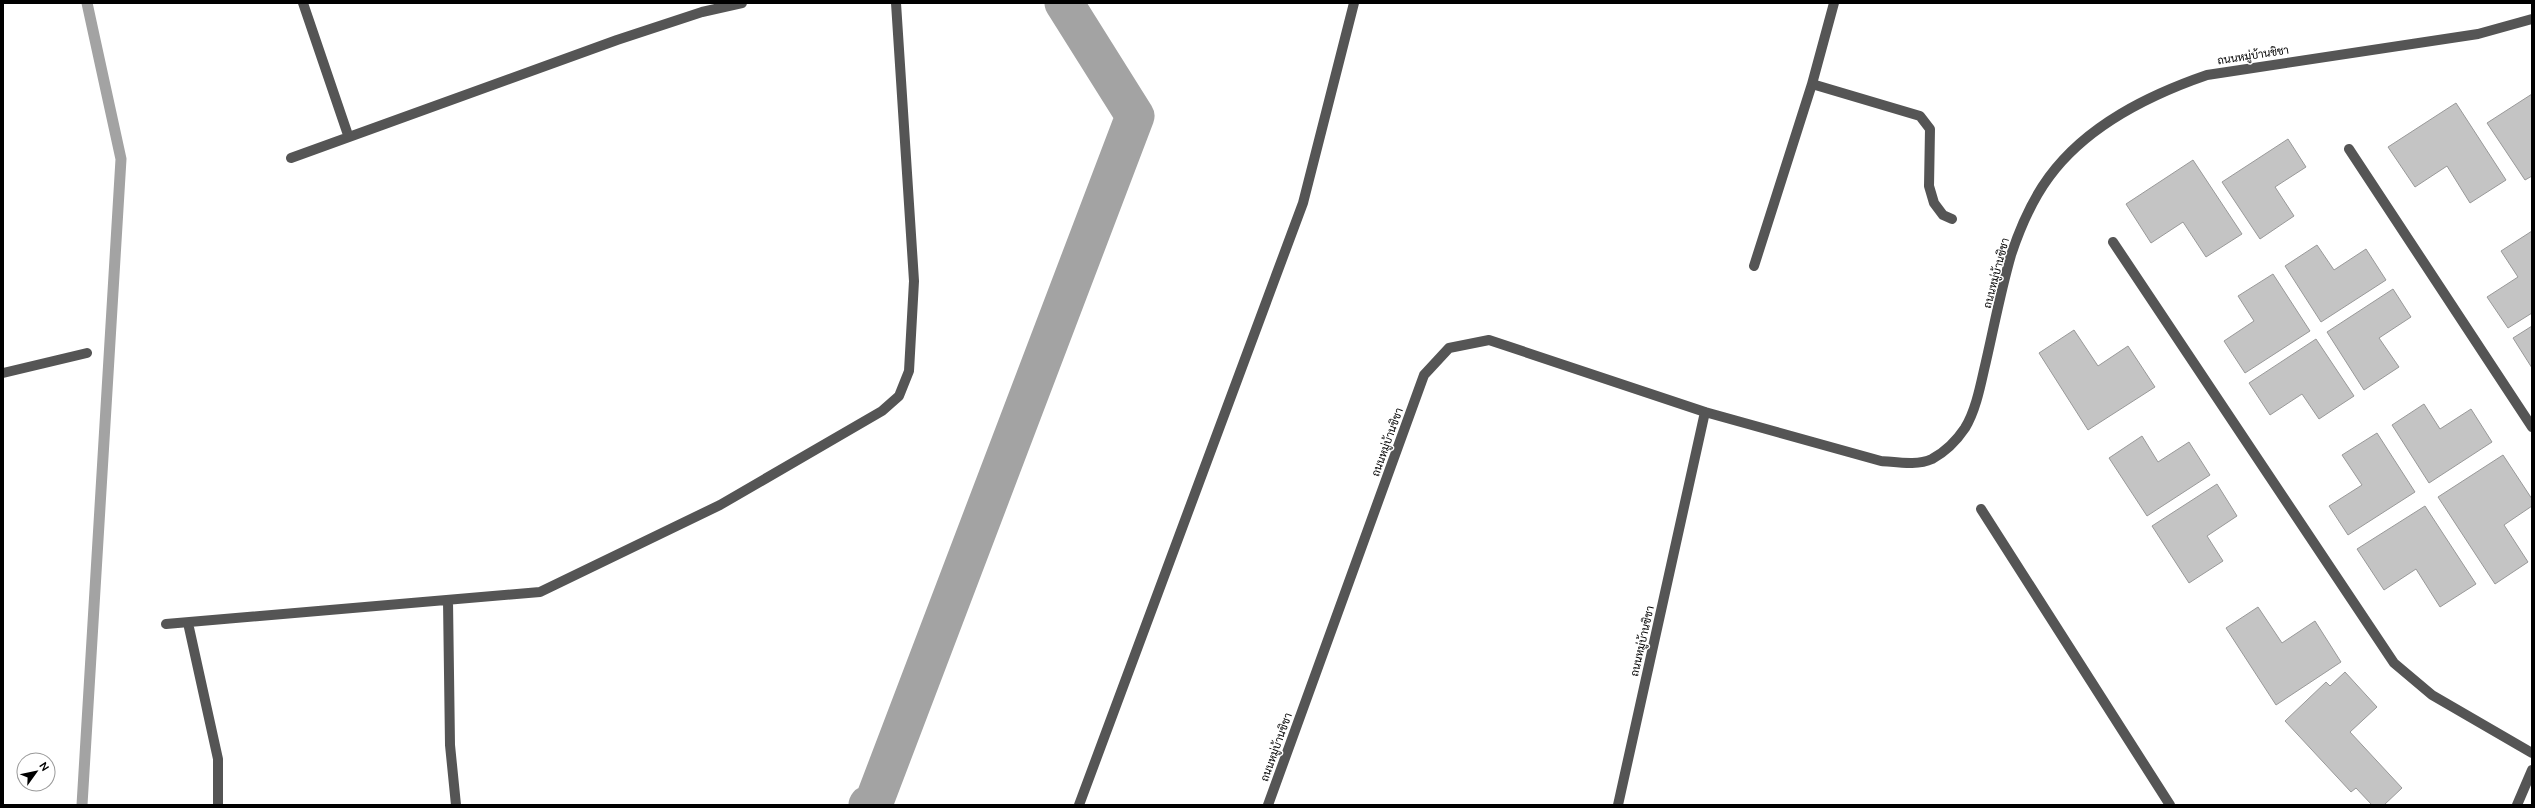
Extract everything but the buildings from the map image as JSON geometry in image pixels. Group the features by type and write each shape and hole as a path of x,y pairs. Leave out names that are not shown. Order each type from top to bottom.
{"street":[{"path":"304,3 348,135"},
{"path":"291,158 348,135 700,7 742,3"},
{"path":"166,624 540,592 720,505 882,411 898,396 909,371 914,282 896,3"},
{"path":"1079,805 1303,203 1354,3"},
{"path":"1754,266 1812,84 1834,3"},
{"name":"ถนนหมู่บ้านชิชา","path":"1268,805 1424,375 1449,348 1489,340 1705,412 1881,461 1910,463 1931,459 1950,446 1966,427 1979,392 2011,256 2027,214 2050,176 2085,139 2117,116 2166,89 2207,75 2478,34 2532,19"},
{"path":"1812,84 1920,116 1930,129 1929,186 1934,204 1943,215 1952,219"},
{"path":"2349,149 2532,427"},
{"path":"2113,242 2394,663 2432,696 2532,753"},
{"path":"3,373 87,353"},
{"name":"ถนนหมู่บ้านชิชา","path":"1618,805 1705,412"},
{"path":"1981,509 2170,805"},
{"path":"448,601 450,745 456,805"},
{"path":"188,622 218,759 218,805"},
{"path":"2517,805 2532,770"}],"waterway":[{"path":"82,805 121,159 87,3"},
{"path":"868,805 874,802 1135,116 1064,3"}]}
